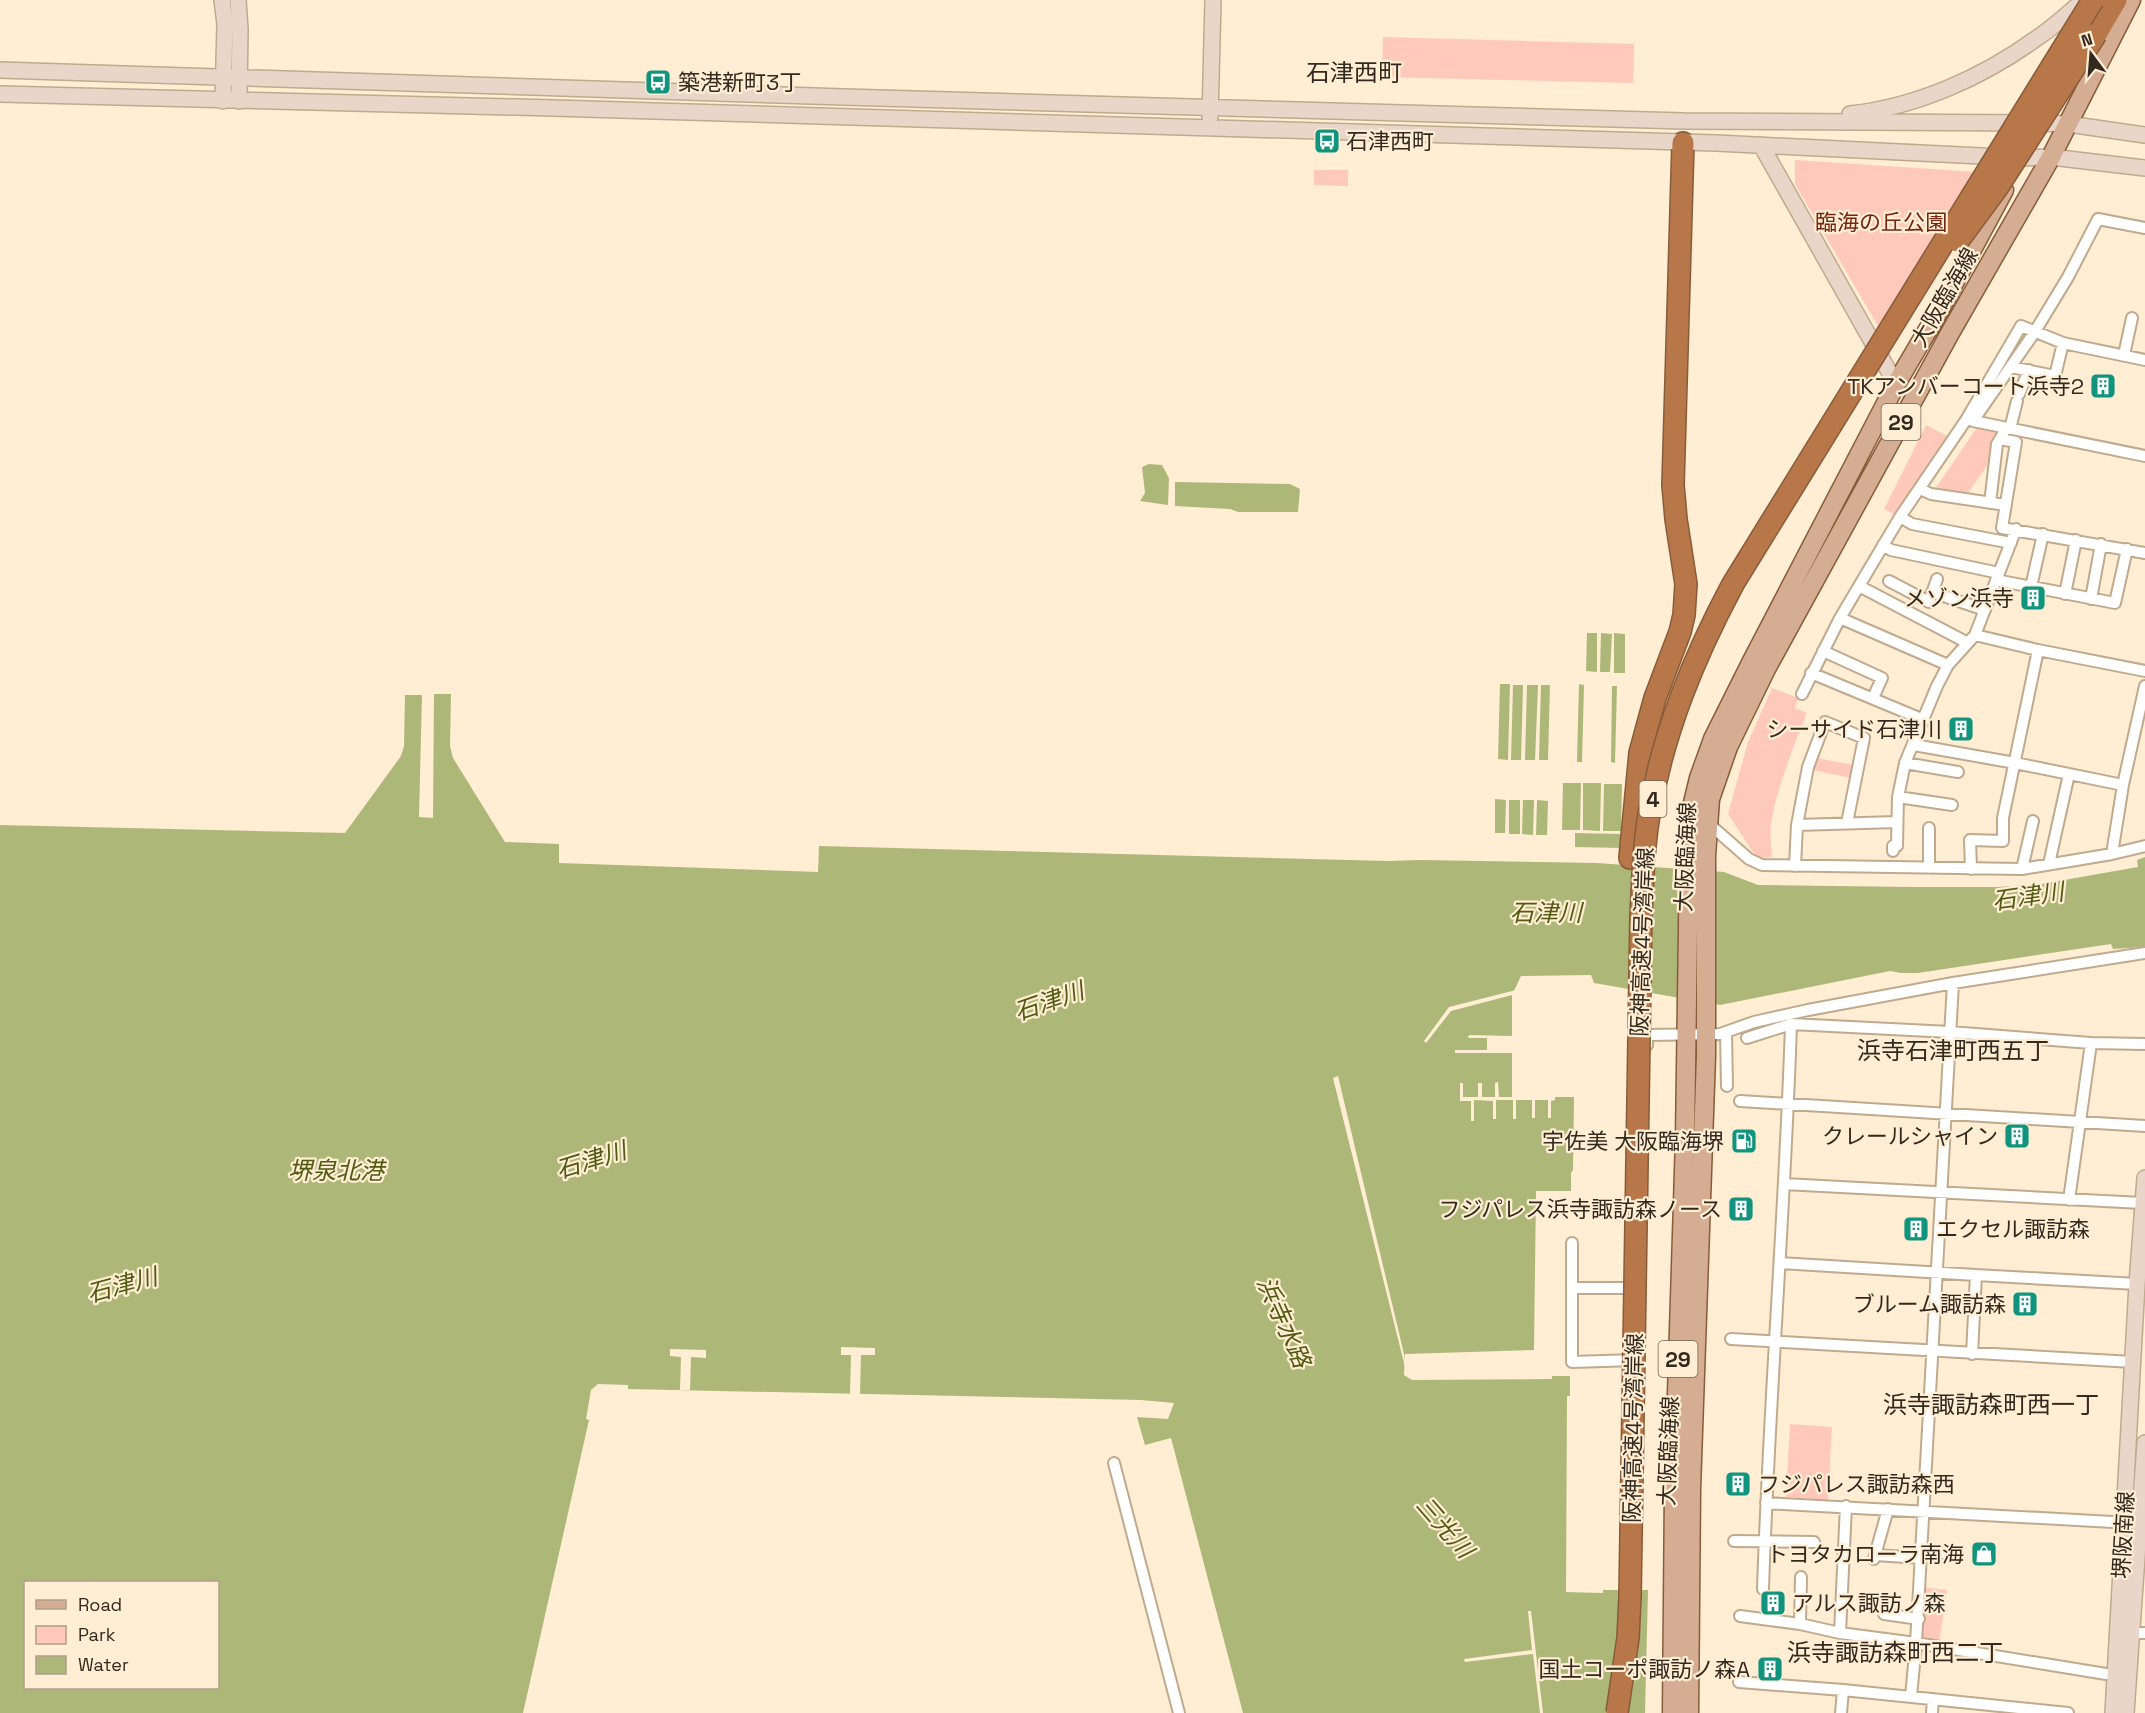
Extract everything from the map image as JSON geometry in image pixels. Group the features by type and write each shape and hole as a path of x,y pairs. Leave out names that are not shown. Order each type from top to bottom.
{"highway":[{"name":"阪神高速4号湾岸線","path":"1603,1713 1611,1661 1616,1597 1625,972 1630,858 1642,777 1658,719 1675,670 1719,580 2076,0"},
{"name":"阪神高速4号湾岸線","path":"1617,1713 1628,1638 1630,1586 1640,948 1644,859 1649,815 1672,721 1689,673 1733,584 2093,0"},
{"path":"1809,459 1824,440 1897,323 1997,188 2116,0"},
{"path":"1630,858 1640,753 1655,698 1680,632 1686,598 1673,485 1683,143"}],"main road":[{"name":"大阪臨海線","path":"1689,1713 1691,1489 1707,1006 1698,857 1692,807 1699,778 1713,739 1896,384 1940,309 2022,158 2036,123 2097,0"},
{"name":"大阪臨海線","path":"1672,1713 1674,1489 1686,1139 1688,1006 1698,857 1708,823 1710,799 1728,747 1766,669 1950,333 2051,158 2132,0"}],"street":[{"path":"222,0 225,24 223,101"},
{"path":"238,0 239,101"},
{"path":"1209,129 1213,0"},
{"path":"1775,122 1862,113 1905,103 1950,87 1995,66 2017,52 2084,0"},
{"path":"0,70 1684,121 2036,123 2068,124 2145,135"},
{"path":"0,94 553,108 1761,145 2051,158 2145,168"},
{"path":"1683,143 1684,121"},
{"path":"1761,145 1896,384"},
{"path":"2145,228 2098,219 2068,277 2034,333 1973,421 2145,456"},
{"path":"2124,356 2132,318"},
{"path":"1802,694 1840,618 1883,545 1966,420 2021,326 2063,343 2145,360"},
{"path":"2011,367 2055,376 2063,343"},
{"path":"1990,503 1998,444 2009,429 2029,370"},
{"path":"2000,439 2016,442 2002,528 2145,553"},
{"path":"1920,489 1931,494 2006,505"},
{"path":"1900,517 1912,524 2011,543"},
{"path":"1893,851 1893,846 1897,846 1898,797 1905,764 1948,665 1971,639 2016,529"},
{"path":"2031,587 2043,534"},
{"path":"2065,594 2076,540"},
{"path":"2091,599 2101,544"},
{"path":"1883,545 1891,550 2031,587 2115,603 2127,549"},
{"path":"1889,581 1929,602 1937,579"},
{"path":"1859,586 1971,639 2145,671"},
{"path":"1932,592 1984,610"},
{"path":"1840,618 1948,665"},
{"path":"1971,869 1970,840 2002,841 2003,818 2038,650"},
{"path":"1823,651 1882,678 1873,698"},
{"path":"1811,673 1924,720"},
{"path":"2112,854 2123,785 2145,686"},
{"path":"1795,866 1797,825 1808,766 1825,723 1864,738 1848,823"},
{"path":"1914,745 2123,785"},
{"path":"1905,764 1958,772"},
{"path":"2049,864 2069,774"},
{"path":"1898,797 1952,805"},
{"path":"2022,869 2033,820"},
{"path":"1797,825 1897,822"},
{"path":"1708,823 1749,860 1762,865 2022,869 2145,846"},
{"path":"1929,828 1929,868"},
{"path":"1572,1243 1572,1362 1642,1360 1647,1035 1726,1032 1754,1022 1808,1010 1953,983 2145,953"},
{"path":"1911,1697 1919,1619 1922,1511 1953,983"},
{"path":"1763,1589 1789,1105 1791,1024"},
{"path":"1748,1038 1791,1024 1950,1032 2091,1043 2145,1044"},
{"path":"1726,1032 1727,1086"},
{"path":"2069,1200 2091,1043"},
{"path":"1740,1101 2145,1126"},
{"name":"堺阪南線","path":"2113,1713 2145,1178"},
{"path":"1784,1184 2142,1203"},
{"path":"1780,1263 2137,1284"},
{"path":"1972,1354 1976,1275"},
{"path":"1572,1288 1643,1288"},
{"path":"1731,1339 2133,1362"},
{"name":"堺阪南線","path":"2126,1713 2138,1633 2140,1522 2145,1443"},
{"path":"1114,1463 1179,1713"},
{"path":"1766,1503 2123,1523 2140,1522"},
{"path":"1840,1633 1846,1506"},
{"path":"1888,1509 1875,1557 1950,1552"},
{"path":"1734,1541 1814,1542"},
{"path":"1800,1624 1801,1578"},
{"path":"1884,1614 1919,1619"},
{"path":"1740,1616 2106,1674"},
{"path":"1739,1682 2068,1713"},
{"path":"1841,1713 1843,1690"},
{"path":"1932,1713 1933,1699"}],"green space":[{"path":"1383,37 1634,44 1633,83 1382,77"},
{"name":"臨海の丘公園","path":"1795,160 1976,172 1883,325 1878,326 1795,184"},
{"path":"1314,170 1348,170 1348,186 1314,185"},
{"path":"1926,425 1951,438 1897,516 1884,509"},
{"path":"1978,426 2002,432 1993,457 1966,496 1933,492"},
{"path":"1772,688 1798,698 1795,708 1807,713 1777,796 1771,828 1772,857 1757,858 1728,814 1748,742"},
{"path":"1817,758 1853,765 1851,778 1813,770"},
{"path":"1790,1424 1832,1427 1828,1500 1786,1497"},
{"path":"1923,1587 1947,1590 1939,1643 1924,1641 1921,1636"}],"water":[{"path":"1149,464 1162,465 1169,478 1168,505 1140,501 1145,493 1142,467"},
{"path":"1175,482 1290,484 1300,489 1298,512 1238,512 1230,509 1175,506"},
{"path":"1587,633 1597,633 1597,672 1586,671"},
{"path":"1601,633 1612,634 1610,672 1600,672"},
{"path":"1614,633 1625,634 1625,673 1614,673"},
{"path":"1500,684 1510,684 1508,760 1498,759"},
{"path":"1579,684 1584,685 1582,762 1577,762"},
{"path":"1513,685 1523,685 1521,760 1511,760"},
{"path":"1527,685 1538,685 1535,760 1525,760"},
{"path":"1541,685 1550,685 1548,760 1539,760"},
{"path":"1612,686 1617,686 1615,763 1611,762"},
{"name":"堺泉北港","path":"434,694 451,694 450,746 453,758 505,842 559,844 559,863 818,872 819,846 1388,861 1597,863 1724,872 1758,885 1998,887 2041,884 2138,867 2137,860 2145,857 2145,947 2113,949 2111,944 1918,973 1890,971 1720,1005 1594,983 1591,975 1521,976 1512,995 1512,1097 1574,1097 1571,1191 1536,1191 1534,1350 1405,1354 1404,1375 1412,1380 1552,1379 1552,1376 1570,1376 1570,1396 1567,1396 1566,1592 1603,1593 1603,1590 1648,1590 1645,1713 1243,1713 1171,1438 1145,1445 1137,1417 1168,1419 1174,1403 1141,1400 628,1389 628,1385 598,1384 591,1390 586,1419 589,1420 523,1713 0,1713 0,825 345,833 401,756 404,746 405,695 422,695 419,817 433,818"},
{"path":"1563,783 1581,783 1580,830 1562,830"},
{"path":"1583,783 1601,783 1600,831 1583,830"},
{"path":"1604,784 1622,784 1621,831 1603,831"},
{"path":"1495,799 1506,800 1505,833 1495,833"},
{"path":"1509,800 1520,800 1520,834 1509,834"},
{"path":"1523,800 1534,800 1533,835 1522,834"},
{"path":"1537,800 1548,801 1547,835 1536,835"},
{"path":"1575,833 1621,834 1621,848 1575,847"}],"pier":[{"path":"1516,990 1512,995 1451,1011 1426,1043 1424,1041 1449,1007"},
{"path":"1469,1035 1512,1036 1512,1053 1455,1053 1455,1050 1487,1050 1487,1038 1468,1038"},
{"path":"1338,1076 1404,1354 1406,1371 1333,1078"},
{"path":"1498,1082 1499,1097 1555,1097 1555,1100 1551,1101 1551,1118 1548,1118 1548,1100 1535,1100 1535,1118 1532,1118 1532,1100 1516,1100 1516,1119 1513,1119 1513,1100 1496,1100 1496,1119 1493,1119 1493,1101 1474,1100 1474,1121 1471,1121 1471,1101 1460,1101 1460,1083 1463,1083 1463,1097 1478,1097 1478,1083 1482,1083 1482,1097 1495,1097 1495,1083"},
{"path":"841,1347 875,1348 875,1355 861,1355 860,1394 850,1394 851,1355 841,1355"},
{"path":"670,1349 706,1350 706,1358 691,1357 690,1390 680,1390 681,1357 670,1356"},
{"path":"1528,1611 1531,1611 1543,1713 1540,1713 1533,1654 1465,1662 1464,1659 1532,1650"}],"place":[{"name":"築港新町3丁","path":"658,82"},
{"name":"石津西町","path":"1327,141"},
{"name":"TKアンバーコート浜寺2","path":"2103,386"},
{"name":"メゾン浜寺","path":"2033,598"},
{"name":"シーサイド石津川","path":"1961,729"},
{"name":"クレールシャイン","path":"2017,1136"},
{"name":"宇佐美 大阪臨海堺","path":"1744,1141"},
{"name":"フジパレス浜寺諏訪森ノース","path":"1741,1209"},
{"name":"エクセル諏訪森","path":"1916,1229"},
{"name":"ブルーム諏訪森","path":"2025,1304"},
{"name":"フジパレス諏訪森西","path":"1738,1484"},
{"name":"トヨタカローラ南海","path":"1984,1554"},
{"name":"アルス諏訪ノ森","path":"1773,1603"},
{"name":"国土コーポ諏訪ノ森A","path":"1770,1669"}],"district":[{"name":"石津西町","path":"1354,72"},
{"name":"浜寺石津町西五丁","path":"1953,1050"},
{"name":"浜寺諏訪森町西一丁","path":"1991,1404"},
{"name":"浜寺諏訪森町西二丁","path":"1895,1652"}],"water label":[{"name":"石津川","path":"2028,896"},
{"name":"石津川","path":"1546,912"},
{"name":"石津川","path":"1049,1001"},
{"name":"石津川","path":"591,1160"},
{"name":"石津川","path":"122,1285"},
{"name":"浜寺水路","path":"1284,1322"},
{"name":"三光川","path":"1445,1527"}]}
